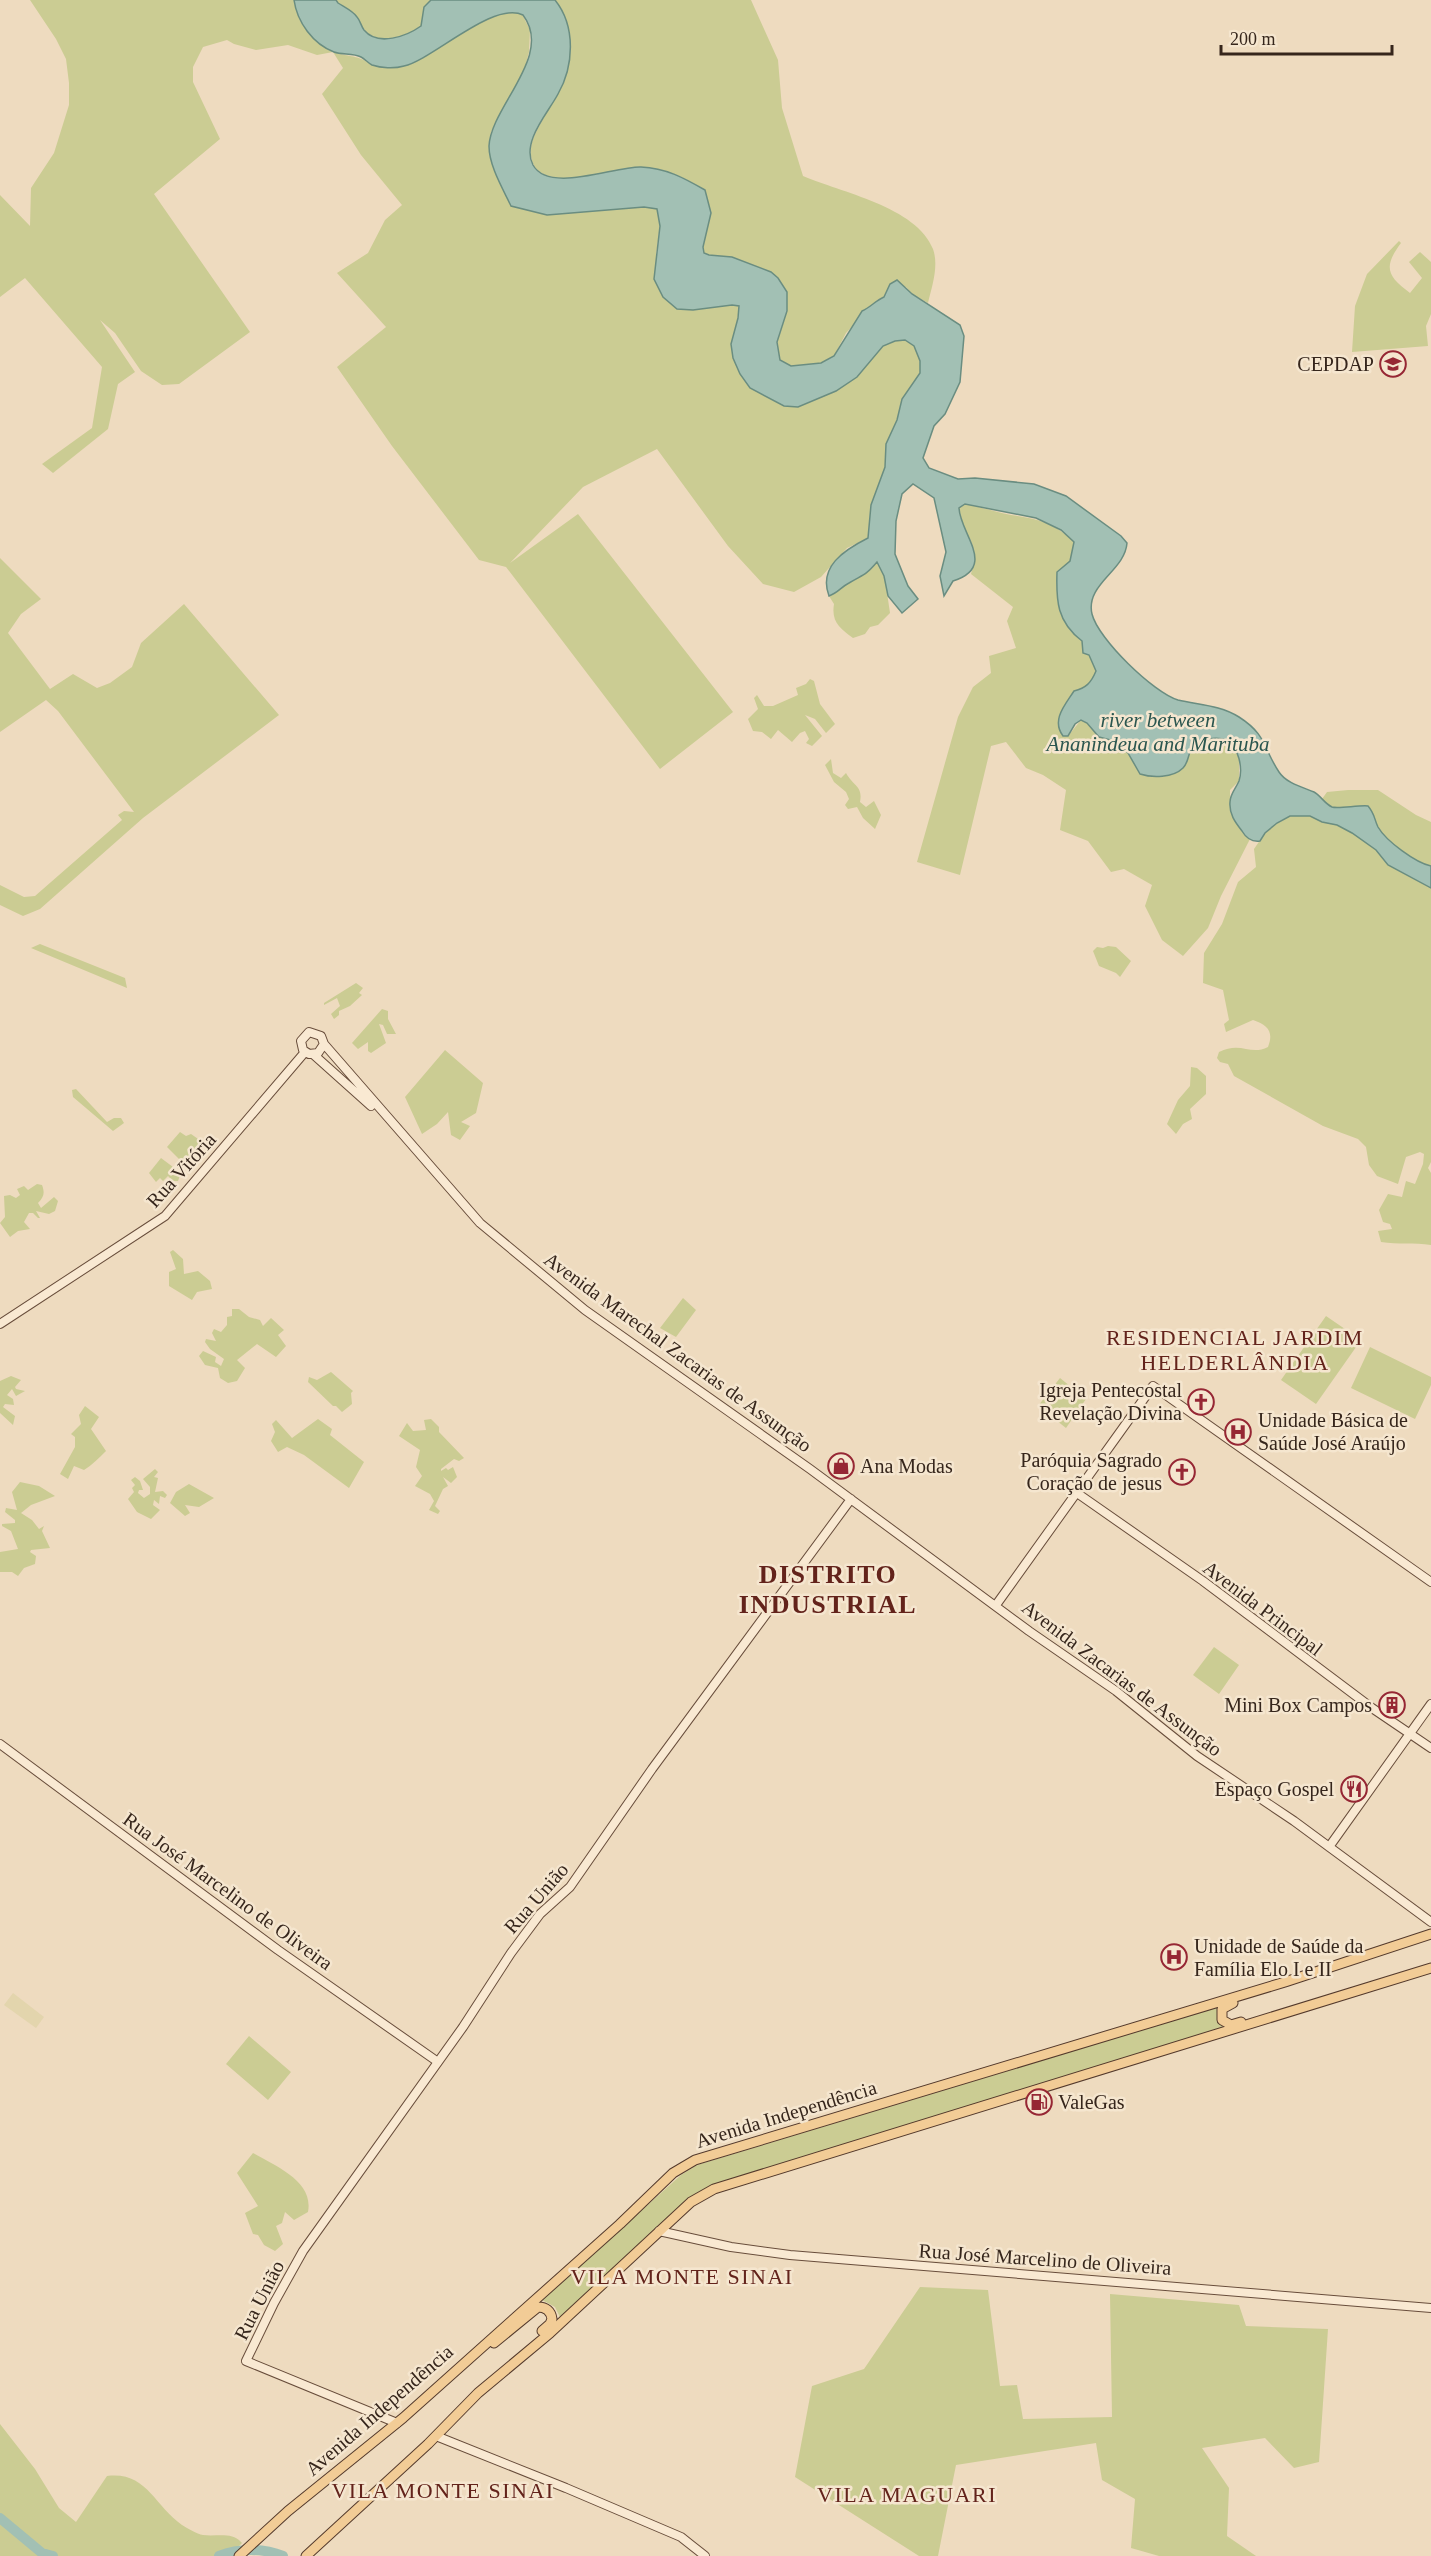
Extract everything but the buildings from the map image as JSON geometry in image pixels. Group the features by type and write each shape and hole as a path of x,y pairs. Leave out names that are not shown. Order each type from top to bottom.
{"main road":[{"name":"Avenida Independência","path":"239,2556 288,2511 397,2423 620,2224 673,2173 695,2160 1302,1976 1431,1934"},
{"path":"306,2556 436,2436 478,2393 550,2333 691,2202 723,2185 1431,1968"},
{"path":"1302,1976 1288,1985 1225,2006 1220,2012 1222,2020 1231,2025 1302,2004 1317,2004"},
{"path":"460,2365 473,2361 538,2307 543,2307 551,2314 550,2324 486,2381 478,2393"}],"street":[{"path":"309,1032 317,1033 323,1039 324,1044 321,1051 310,1053 301,1041 309,1032"},
{"name":"Avenida Marechal Zacarias de Assunção","path":"324,1044 480,1223 576,1302 996,1605"},
{"name":"Avenida Marechal Zacarias de Assunção","path":"310,1053 392,1124"},
{"name":"Rua Vitória","path":"0,1324 165,1216 310,1053"},
{"path":"996,1605 1153,1386 1431,1582"},
{"name":"Avenida Principal","path":"1077,1493 1203,1581 1431,1748"},
{"name":"Rua União","path":"397,2423 246,2361 274,2303 303,2251 438,2062 528,1928 545,1908 570,1887 652,1769 851,1499"},
{"name":"Avenida Zacarias de Assunção","path":"996,1605 1116,1691 1197,1756 1329,1847 1431,1922"},
{"path":"1329,1847 1431,1704"},
{"name":"Rua José Marcelino de Oliveira","path":"0,1744 278,1950 438,2062"},
{"name":"Rua José Marcelino de Oliveira","path":"659,2231 731,2247 790,2255 1431,2308"},
{"path":"436,2436 681,2537 705,2556"}],"shaded area":[{"path":"13,1993 44,2017 36,2028 4,2005"}],"green space":[{"path":"30,0 294,0 302,23 318,42 332,51 356,57 372,65 436,48 453,30 493,6 506,5 522,14 530,30 529,52 524,71 491,132 489,148 502,188 617,209 644,207 657,209 660,225 656,255 678,309 739,306 733,358 857,376 882,346 905,340 914,346 920,361 920,373 902,399 897,420 886,444 885,467 871,505 868,538 847,548 821,577 794,592 763,584 728,546 657,449 583,487 510,563 578,514 733,712 660,769 506,567 479,560 392,446 337,367 386,327 337,273 368,253 385,220 402,205 361,155 322,94 343,68 333,52 317,55 288,45 256,50 227,40 203,47 193,67 193,82 220,139 154,194 250,332 179,384 162,385 141,371 115,333 100,320 135,372 118,384 108,429 53,473 42,464 92,428 102,367 25,278 0,297 0,195 30,226 31,188 54,153 69,105 66,59 56,39"},
{"path":"336,0 431,0 424,7 421,26 401,36 384,39 370,34 351,11"},
{"path":"555,0 751,0 778,60 782,108 803,176 895,212 924,234 935,256 934,276 928,303 912,294 906,287 890,285 884,297 877,300 846,333 834,356 821,363 790,366 780,360 777,342 784,321 787,292 778,278 732,257 704,253 703,247 711,213 704,190 674,174 658,169 629,168 561,178 546,175 536,168 531,149 550,102 558,4"},
{"path":"1399,241 1401,243 1395,251 1390,271 1396,281 1410,293 1422,278 1409,262 1420,252 1431,262 1431,314 1426,326 1428,346 1352,352 1355,306 1367,274"},
{"path":"965,504 1045,522 1074,542 1070,561 1057,572 1058,602 1067,626 1082,641 1083,653 1089,655 1096,671 1088,684 1074,691 1068,736 1081,720 1087,723 1099,737 1114,741 1128,753 1150,777 1181,767 1191,749 1211,738 1232,744 1239,759 1239,781 1230,790 1230,801 1245,836 1250,839 1221,896 1208,928 1183,956 1162,940 1145,906 1152,885 1124,869 1111,872 1088,841 1060,830 1066,790 1043,775 1026,768 1006,742 991,746 960,875 917,862 958,717 973,687 991,673 989,656 1016,648 1007,621 1013,607 971,574 974,562 973,545 963,526 959,507"},
{"path":"0,558 41,599 21,614 8,633 50,689 73,674 97,688 110,683 132,667 141,643 184,604 279,715 143,818 40,909 23,916 0,905 0,885 24,897 35,896 122,820 118,815 124,811 134,812 58,711 46,700 0,732"},
{"path":"877,562 885,579 890,613 878,625 870,627 865,634 853,638 837,624 833,610 834,604 829,596 870,570"},
{"path":"810,679 814,681 820,704 835,724 826,733 815,719 805,715 822,736 812,746 806,743 809,739 805,731 792,742 778,730 771,739 762,732 753,731 748,719 758,709 754,698 757,695 764,706 773,706 798,695 796,688 806,684"},
{"path":"831,759 833,773 841,778 846,773 859,789 860,802 866,807 874,801 881,815 875,829 863,818 857,807 848,809 845,805 849,799 846,792 834,782 825,765"},
{"path":"1378,790 1431,822 1431,1162 1428,1168 1431,1173 1431,1245 1381,1242 1378,1231 1392,1229 1390,1224 1383,1222 1379,1210 1388,1194 1402,1197 1406,1181 1415,1184 1423,1164 1424,1154 1420,1152 1406,1157 1398,1184 1377,1176 1369,1165 1366,1147 1358,1139 1323,1126 1234,1076 1228,1064 1220,1062 1217,1058 1219,1052 1233,1048 1256,1050 1268,1047 1270,1033 1263,1024 1253,1020 1226,1032 1224,1024 1229,1020 1223,990 1203,983 1204,953 1222,924 1238,882 1256,867 1254,849 1265,833 1290,816 1310,816 1327,792"},
{"path":"40,944 125,978 127,988 31,948"},
{"path":"1097,947 1116,947 1131,961 1120,977 1099,966 1093,951"},
{"path":"356,983 363,988 359,993 362,995 350,1006 339,1011 339,1015 334,1019 331,1014 340,1006 337,998 324,1005 324,1003"},
{"path":"382,1009 388,1011 388,1019 396,1034 387,1034 383,1025 379,1024 386,1043 371,1053 368,1051 368,1042 358,1049 352,1043"},
{"path":"445,1050 483,1083 476,1113 461,1122 470,1126 460,1140 451,1135 448,1112 437,1124 422,1134 405,1097"},
{"path":"1191,1067 1197,1068 1206,1076 1206,1094 1190,1109 1192,1119 1183,1124 1176,1134 1167,1124 1178,1100 1190,1086"},
{"path":"76,1089 107,1122 114,1118 121,1118 124,1123 113,1131 73,1097 72,1090"},
{"path":"180,1132 186,1136 191,1134 201,1141 202,1150 184,1164 167,1147"},
{"path":"161,1158 181,1173 178,1181 173,1181 168,1176 163,1181 160,1178 156,1182 149,1173"},
{"path":"37,1184 42,1185 43,1190 43,1197 38,1203 41,1208 54,1197 58,1201 55,1211 49,1214 36,1211 40,1218 29,1213 24,1222 30,1229 18,1231 10,1237 0,1223 5,1217 4,1196 10,1195 16,1198 20,1195 17,1189 24,1186 28,1190"},
{"path":"173,1250 183,1259 184,1274 198,1271 210,1281 212,1289 197,1292 192,1300 169,1286 169,1272 176,1269 170,1252"},
{"path":"683,1298 696,1310 676,1337 660,1328"},
{"path":"232,1309 239,1309 249,1317 260,1320 263,1326 271,1318 284,1330 278,1335 286,1346 276,1357 257,1344 237,1360 245,1368 237,1381 228,1383 220,1378 218,1368 205,1365 199,1356 203,1351 216,1357 215,1362 221,1366 224,1359 210,1349 205,1342 206,1339 216,1341 212,1333 214,1329 221,1332 227,1325 227,1317 232,1316"},
{"path":"1326,1316 1361,1340 1316,1404 1281,1380"},
{"path":"1370,1347 1431,1377 1431,1385 1415,1419 1351,1388"},
{"path":"331,1372 353,1391 351,1393 352,1404 342,1412 308,1382 309,1377 317,1380"},
{"path":"11,1376 21,1380 15,1387 16,1389 25,1391 16,1396 12,1389 7,1395 13,1399 14,1405 5,1404 3,1407 15,1416 13,1425 0,1413 0,1381"},
{"path":"1060,1378 1086,1399 1066,1428 1038,1406"},
{"path":"85,1406 99,1417 91,1429 106,1451 84,1470 74,1466 68,1479 60,1474 75,1447 75,1437 71,1434 81,1424 79,1415"},
{"path":"318,1419 332,1429 330,1435 364,1462 349,1488 304,1455 287,1447 278,1452 271,1441 275,1432 272,1424 276,1420 292,1438"},
{"path":"431,1419 439,1427 439,1432 464,1458 459,1461 454,1459 441,1469 441,1471 446,1468 448,1470 453,1467 457,1477 451,1483 443,1477 448,1486 443,1489 435,1506 440,1511 438,1514 429,1510 434,1501 430,1494 415,1486 422,1476 416,1467 420,1450 399,1436 407,1423 413,1431 426,1430 424,1420"},
{"path":"155,1469 158,1472 154,1477 158,1478 155,1492 163,1491 167,1495 165,1498 160,1496 159,1504 154,1500 153,1505 160,1510 151,1519 137,1512 128,1499 134,1492 132,1488 135,1485 131,1480 135,1477 140,1481 143,1490 139,1490 138,1493 144,1498 150,1494 150,1487 143,1479"},
{"path":"20,1482 39,1486 55,1496 31,1505 21,1513 32,1520 39,1529 44,1526 42,1531 50,1548 31,1550 30,1552 36,1556 35,1564 24,1568 18,1576 12,1572 0,1572 0,1552 18,1549 11,1531 2,1524 15,1523 15,1520 5,1512 6,1508 17,1510 12,1492"},
{"path":"189,1484 214,1498 199,1507 185,1505 190,1513 185,1516 170,1503 176,1492"},
{"path":"1214,1647 1239,1665 1219,1694 1193,1675"},
{"path":"1218,2007 1218,2018 1224,2030 715,2186 561,2319 555,2307 542,2300 681,2175 697,2165"},
{"path":"249,2036 291,2072 268,2100 226,2064"},
{"path":"253,2153 291,2176 299,2183 308,2201 308,2212 294,2220 285,2212 282,2223 276,2226 283,2244 275,2251 264,2245 258,2235 253,2234 245,2213 258,2206 237,2173"},
{"path":"920,2287 988,2290 1000,2386 1017,2385 1023,2419 1112,2417 1110,2294 1239,2305 1246,2326 1328,2329 1319,2462 1294,2468 1265,2438 1202,2448 1229,2488 1227,2536 1256,2556 1159,2556 1131,2548 1135,2499 1102,2480 1096,2443 956,2465 938,2556 919,2556 795,2477 812,2386 864,2369"},
{"path":"0,2424 35,2469 59,2508 76,2522 107,2476 120,2476 140,2484 172,2517 189,2529 203,2535 234,2537 242,2543 229,2556 0,2556"}],"water":[{"name":"river between Ananindeua and Marituba","path":"294,0 336,0 355,15 370,35 384,39 401,36 421,26 424,7 431,0 555,0 567,22 570,59 558,94 533,137 530,156 533,165 541,173 567,178 630,168 659,169 690,181 705,190 711,213 703,247 704,253 732,257 771,272 787,292 787,311 777,342 780,360 791,366 821,363 834,356 862,311 884,297 890,284 897,280 912,294 960,325 964,336 960,382 945,414 934,426 923,458 929,468 958,479 975,478 1034,484 1066,496 1121,536 1127,543 1125,553 1099,586 1091,603 1096,625 1128,664 1155,687 1178,700 1224,710 1239,717 1260,736 1282,776 1314,792 1332,807 1368,806 1382,833 1394,845 1431,866 1431,888 1388,865 1376,850 1352,833 1310,816 1290,816 1265,833 1260,841 1247,838 1230,810 1230,799 1239,781 1240,770 1237,752 1226,740 1213,738 1203,740 1191,750 1186,763 1179,771 1174,774 1150,776 1140,774 1128,753 1114,741 1099,737 1087,723 1081,720 1075,724 1068,736 1063,736 1058,724 1063,707 1074,691 1088,684 1096,671 1089,655 1083,653 1082,641 1067,626 1058,602 1057,572 1070,561 1074,542 1061,530 1036,518 965,504 959,508 975,559 973,567 966,575 953,581 944,596 940,576 946,552 934,498 913,484 902,494 896,521 895,554 908,586 918,599 902,613 888,596 884,576 877,562 870,570 829,596 827,576 830,568 842,554 868,538 871,505 885,467 886,444 897,420 902,399 920,373 920,361 914,346 905,340 883,346 857,377 836,391 798,407 784,406 750,388 733,358 731,344 739,306 677,309 663,297 654,279 660,226 657,209 644,207 547,215 511,206 494,169 489,146 492,131 526,64 531,47 531,31 523,15 511,13 496,16 416,61 400,67 388,68 372,65 358,56 334,52 319,44 302,24"}],"waterway":[{"path":"0,2518 42,2553 53,2556"},
{"path":"219,2556 251,2550 283,2556"}],"place":[{"name":"CEPDAP","path":"1393,364"},
{"name":"Igreja Pentecostal Revelação Divina","path":"1201,1402"},
{"name":"Unidade Básica de Saúde José Araújo","path":"1238,1432"},
{"name":"Ana Modas","path":"841,1466"},
{"name":"Paróquia Sagrado Coração de jesus","path":"1182,1472"},
{"name":"Mini Box Campos","path":"1392,1705"},
{"name":"Espaço Gospel","path":"1354,1789"},
{"name":"Unidade de Saúde da Família Elo I e II","path":"1174,1957"},
{"name":"ValeGas","path":"1039,2102"}],"district":[{"name":"RESIDENCIAL JARDIM HELDERLÂNDIA","path":"1235,1350"},
{"name":"DISTRITO INDUSTRIAL","path":"828,1588"},
{"name":"VILA MONTE SINAI","path":"682,2276"},
{"name":"VILA MONTE SINAI","path":"443,2490"},
{"name":"VILA MAGUARI","path":"907,2494"}]}
